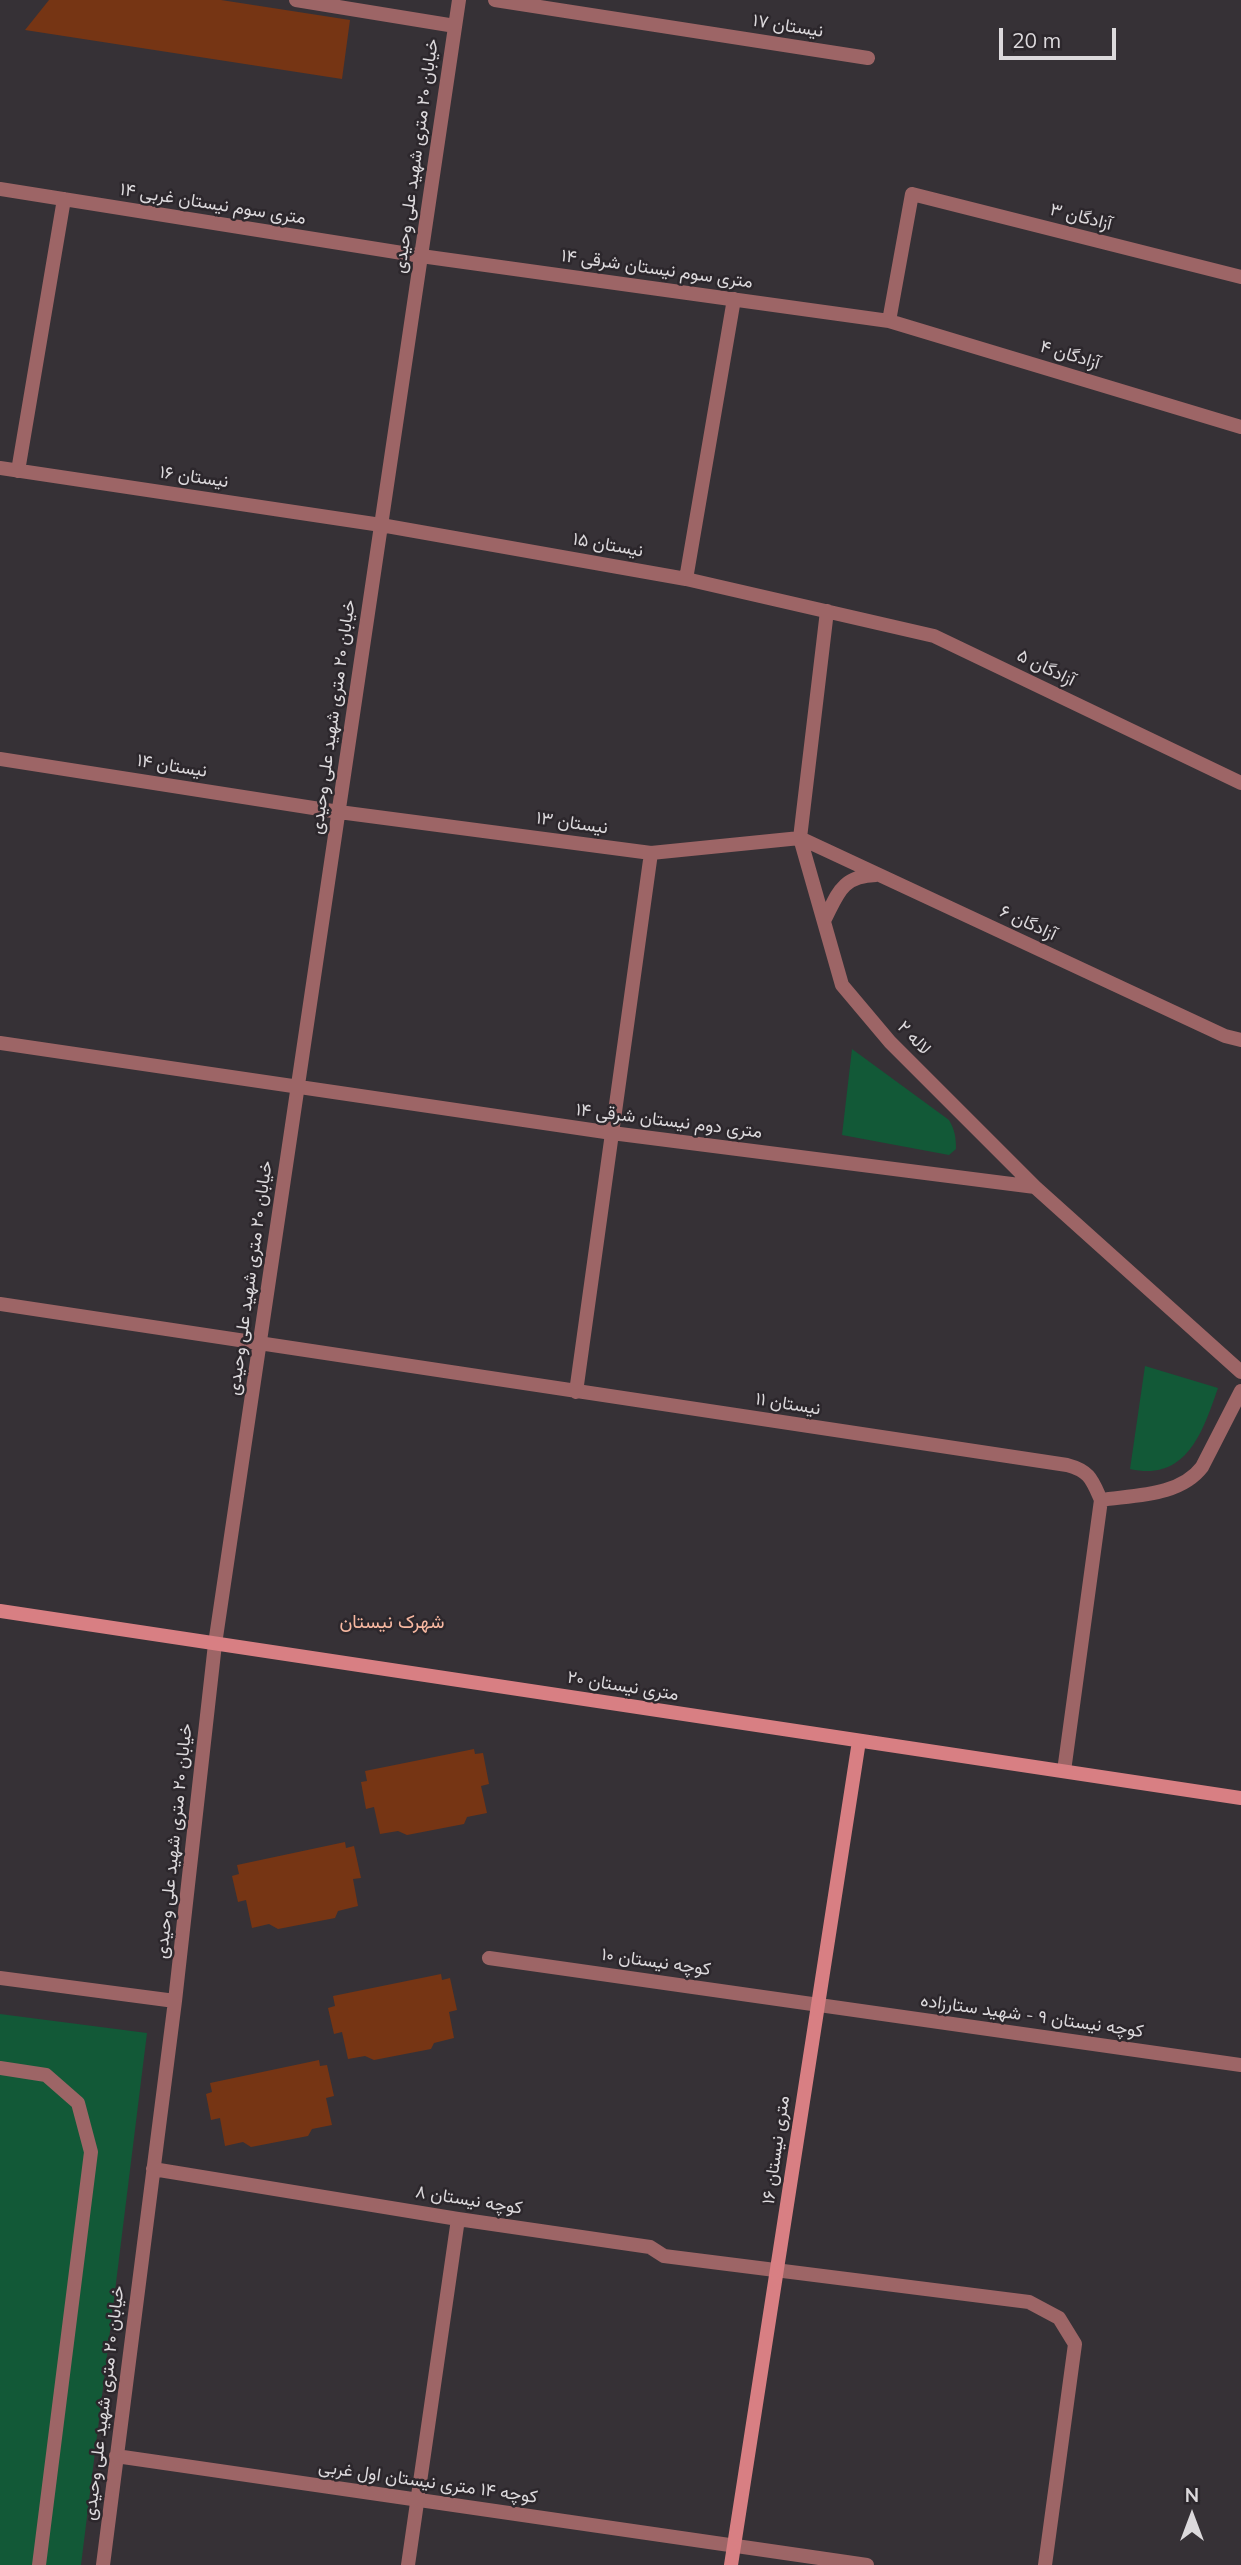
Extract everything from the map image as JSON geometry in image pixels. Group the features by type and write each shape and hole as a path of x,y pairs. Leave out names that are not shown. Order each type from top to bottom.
{"street":[{"path":"296,0 455,26"},
{"name":"خیابان ۲۰ متری شهید علی وحیدی","path":"103,2565 175,2001 215,1644 459,0"},
{"name":"نیستان ۱۷","path":"495,0 868,58"},
{"name":"۱۴ متری سوم نیستان غربی","path":"0,189 421,256"},
{"name":"آزادگان ۳","path":"889,321 912,194 1241,277"},
{"path":"18,471 64,199"},
{"name":"۱۴ متری سوم نیستان شرقی","path":"421,256 889,321"},
{"path":"686,579 734,299"},
{"name":"آزادگان ۴","path":"889,321 1241,427"},
{"name":"نیستان ۱۶","path":"0,468 381,524"},
{"name":"نیستان ۱۵","path":"381,524 686,579 827,611"},
{"name":"آزادگان ۵","path":"827,611 934,636 1241,783"},
{"name":"لاله ۲","path":"827,611 800,838 842,985 890,1042 1035,1187 1241,1372"},
{"name":"نیستان ۱۴","path":"0,759 339,812"},
{"name":"نیستان ۱۳","path":"339,812 651,853 800,838"},
{"name":"آزادگان ۶","path":"800,838 1225,1036 1241,1040"},
{"path":"576,1392 651,853"},
{"path":"824,921 842,887 859,876 877,875"},
{"name":"۱۴ متری دوم نیستان شرقی","path":"0,1043 612,1133 1035,1187"},
{"name":"نیستان ۱۱","path":"0,1304 1067,1465 1080,1469 1090,1477 1101,1500"},
{"path":"1064,1771 1101,1500 1166,1490 1194,1478 1241,1391"},
{"name":"۲۰ متری نیستان","path":"0,1611 1241,1798"},
{"name":"۱۶ متری نیستان","path":"731,2565 859,1741"},
{"name":"کوچه نیستان ۱۰","path":"489,1958 817,2005"},
{"path":"0,1978 175,2001"},
{"name":"کوچه نیستان ۹ - شهید ستارزاده","path":"817,2005 1241,2065"},
{"path":"0,2068 46,2076 78,2104 91,2152 39,2565"},
{"name":"کوچه نیستان ۸","path":"153,2169 458,2219 650,2247 664,2256 1029,2302 1059,2318 1075,2344 1045,2565"},
{"path":"408,2565 458,2219"},
{"name":"کوچه ۱۴ متری نیستان اول غربی","path":"116,2456 867,2565"}],"green space":[{"path":"852,1049 949,1120 955,1134 956,1149 949,1155 842,1135"},
{"path":"1145,1366 1218,1388 1206,1421 1190,1450 1166,1468 1150,1471 1130,1469"},
{"path":"0,2014 147,2033 81,2565 0,2565"}],"building":[{"path":"49,0 221,0 350,20 342,79 25,30"},
{"path":"474,1749 475,1754 483,1753 489,1784 481,1786 487,1813 467,1817 464,1824 407,1835 398,1831 380,1834 374,1807 366,1809 361,1782 367,1781 365,1771"},
{"path":"345,1842 346,1848 354,1846 361,1878 353,1879 358,1906 338,1911 335,1918 278,1929 269,1924 252,1928 246,1900 238,1902 232,1876 239,1874 237,1865"},
{"path":"441,1974 442,1980 450,1978 457,2010 449,2012 454,2038 434,2043 431,2049 374,2060 365,2056 348,2059 342,2032 334,2034 328,2008 335,2006 333,1996"},
{"path":"319,2060 320,2066 327,2065 334,2096 326,2098 332,2125 312,2129 308,2136 251,2147 243,2142 225,2146 220,2118 211,2120 206,2094 212,2092 210,2083"}],"district":[{"name":"شهرک نیستان","path":"392,1622"}]}
